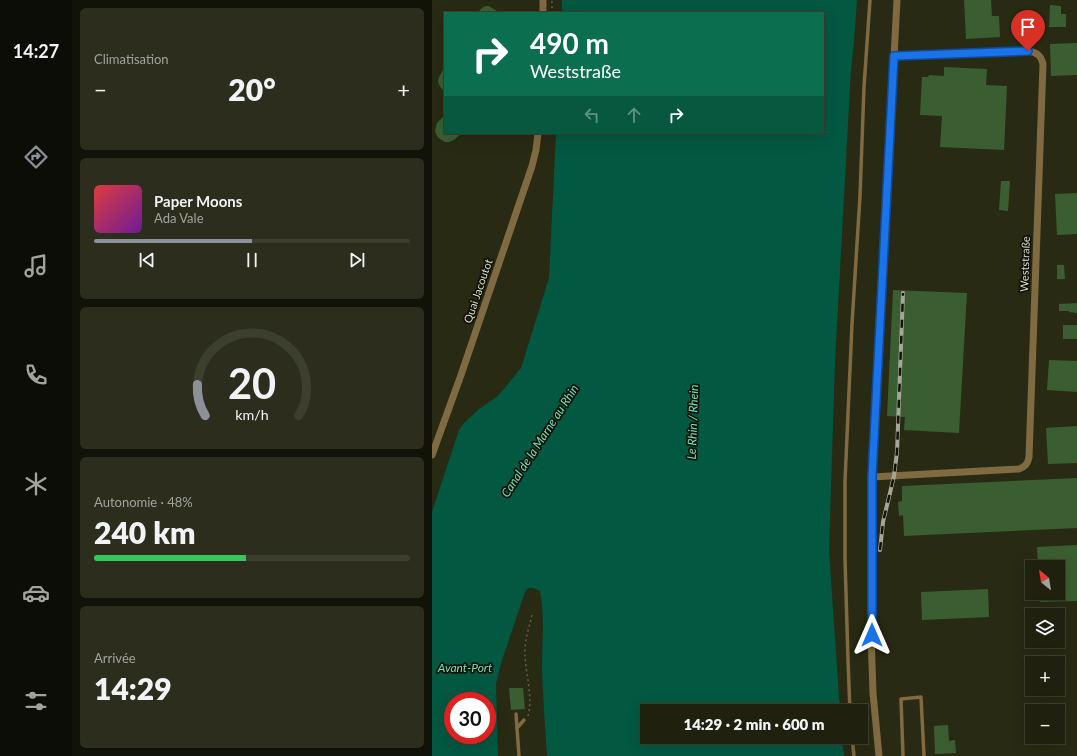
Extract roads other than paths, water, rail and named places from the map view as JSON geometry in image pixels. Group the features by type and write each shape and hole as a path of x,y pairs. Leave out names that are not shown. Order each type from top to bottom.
{"street":[{"path":"543,0 543,12"},
{"path":"878,756 873,693 872,477 897,0"},
{"name":"Weststraße","path":"872,477 1013,470 1023,468 1029,462 1044,64 1038,54 1028,51 950,52 894,56"},
{"name":"Quai Jacoutot","path":"432,455 435,442 464,368 532,166 538,134"}],"lane":[{"path":"850,704 845,559 845,481 864,87 870,0"},
{"path":"903,756 901,699 921,697 924,756"},
{"path":"516,714 519,756"},
{"path":"517,728 524,720"},
{"path":"853,744 854,756"}],"water":[{"path":"562,0 857,0 851,69 835,362 829,551 840,704 640,704 640,744 843,744 844,756 547,756 543,701 542,600 540,591 534,588 528,588 525,592 501,663 496,684 498,756 432,756 432,512 459,430 464,423 479,409 498,396 521,368 549,278 556,134 824,134 824,12 562,12"}],"railway":[{"path":"880,550 883,522 894,476 897,452 903,293"}],"water label":[{"name":"Le Rhin / Rhein","path":"693,422"},
{"name":"Canal de la Marne au Rhin","path":"540,441"},
{"name":"Avant-Port","path":"465,668"}]}
